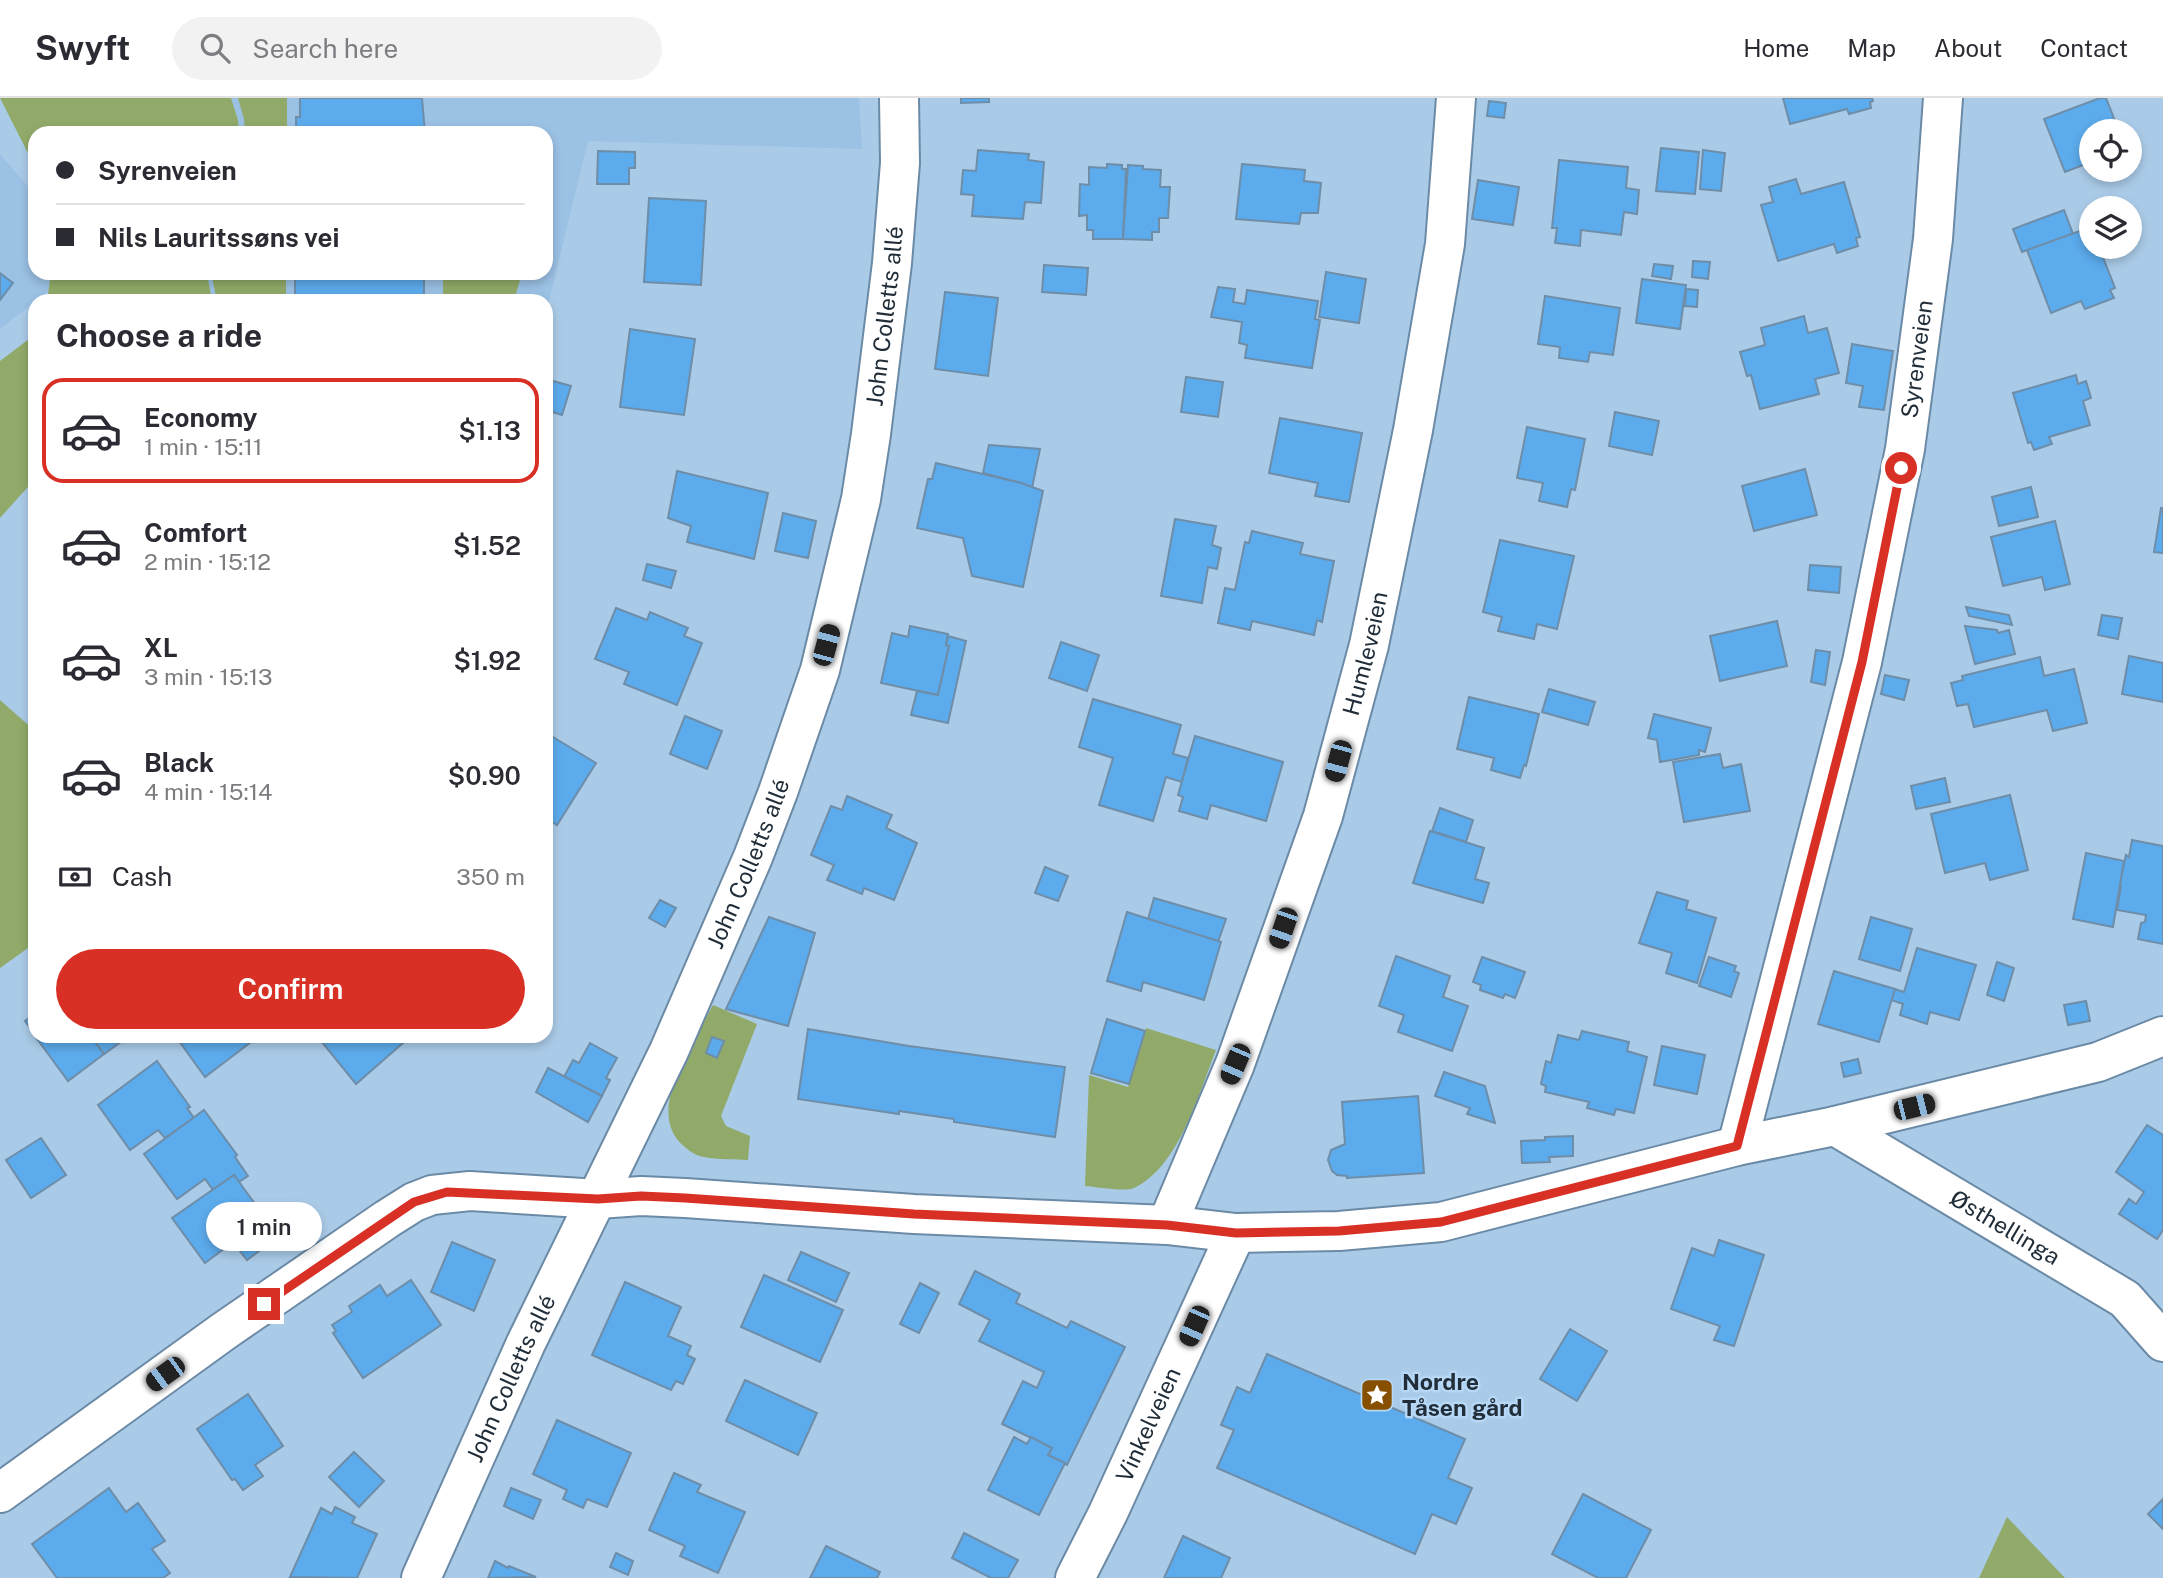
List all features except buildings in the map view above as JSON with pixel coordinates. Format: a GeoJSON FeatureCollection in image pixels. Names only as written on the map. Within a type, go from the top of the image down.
{"type":"FeatureCollection","features":[{"type":"Feature","properties":{"kind":"street","name":"John Colletts allé"},"geometry":{"type":"LineString","coordinates":[[421,1578],[526,1343],[669,1051],[753,857],[820,670],[861,499],[871,434],[896,213],[901,134],[899,98]]}},
{"type":"Feature","properties":{"kind":"street","name":"Humleveien"},"geometry":{"type":"LineString","coordinates":[[1167,1225],[1235,1064],[1323,816],[1369,645],[1413,430],[1444,244],[1456,98]]}},
{"type":"Feature","properties":{"kind":"street","name":"Syrenveien"},"geometry":{"type":"LineString","coordinates":[[1737,1146],[1862,662],[1905,449],[1933,239],[1943,98]]}},
{"type":"Feature","properties":{"kind":"street"},"geometry":{"type":"LineString","coordinates":[[0,1493],[224,1331],[414,1202],[447,1192],[598,1199],[641,1196],[685,1198],[901,1213],[1167,1225],[1236,1233],[1339,1231],[1441,1222],[1737,1146],[1835,1126],[2098,1062],[2163,1036]]}},
{"type":"Feature","properties":{"kind":"street","name":"Østhellinga"},"geometry":{"type":"LineString","coordinates":[[1835,1126],[2124,1299],[2163,1342]]}},
{"type":"Feature","properties":{"kind":"street","name":"Vinkelveien"},"geometry":{"type":"LineString","coordinates":[[1075,1578],[1108,1513],[1236,1233]]}},
{"type":"Feature","properties":{"kind":"shaded area"},"geometry":{"type":"Polygon","coordinates":[[[231,98],[859,98],[862,149],[588,141],[551,294],[211,294],[208,280],[553,280],[553,126],[238,126],[231,98]]]}},
{"type":"Feature","properties":{"kind":"shaded area"},"geometry":{"type":"Polygon","coordinates":[[[0,154],[28,187],[28,280],[62,280],[44,294],[28,294],[28,307],[0,329],[0,154]]]}},
{"type":"Feature","properties":{"kind":"green space"},"geometry":{"type":"Polygon","coordinates":[[[0,98],[231,98],[238,120],[238,126],[28,126],[28,153],[0,98]]]}},
{"type":"Feature","properties":{"kind":"green space"},"geometry":{"type":"Polygon","coordinates":[[[238,98],[287,98],[287,126],[244,126],[238,98]]]}},
{"type":"Feature","properties":{"kind":"green space"},"geometry":{"type":"Polygon","coordinates":[[[50,280],[208,280],[211,294],[48,294],[50,280]]]}},
{"type":"Feature","properties":{"kind":"green space"},"geometry":{"type":"Polygon","coordinates":[[[212,280],[286,280],[286,294],[216,294],[212,280]]]}},
{"type":"Feature","properties":{"kind":"green space"},"geometry":{"type":"Polygon","coordinates":[[[443,280],[520,280],[516,294],[443,294],[443,280]]]}},
{"type":"Feature","properties":{"kind":"green space"},"geometry":{"type":"Polygon","coordinates":[[[28,340],[28,487],[0,518],[0,361],[28,340]]]}},
{"type":"Feature","properties":{"kind":"green space"},"geometry":{"type":"Polygon","coordinates":[[[0,700],[28,725],[28,948],[0,968],[0,700]]]}},
{"type":"Feature","properties":{"kind":"green space"},"geometry":{"type":"Polygon","coordinates":[[[713,1005],[757,1024],[721,1116],[726,1126],[750,1136],[748,1160],[709,1158],[694,1154],[673,1133],[669,1116],[670,1097],[676,1077],[713,1005]]]}},
{"type":"Feature","properties":{"kind":"green space"},"geometry":{"type":"Polygon","coordinates":[[[1146,1028],[1216,1050],[1202,1087],[1186,1127],[1163,1164],[1150,1178],[1130,1189],[1085,1186],[1089,1075],[1128,1087],[1146,1028]]]}},
{"type":"Feature","properties":{"kind":"green space"},"geometry":{"type":"Polygon","coordinates":[[[2007,1517],[2065,1578],[1979,1578],[2007,1517]]]}},
{"type":"Feature","properties":{"kind":"place","name":"Nordre Tåsen gård"},"geometry":{"type":"Point","coordinates":[1377,1395]}},
{"type":"Feature","properties":{"kind":"route"},"geometry":{"type":"LineString","coordinates":[[264,1304],[414,1202],[447,1192],[598,1199],[641,1196],[685,1198],[914,1214],[1167,1225],[1236,1233],[1339,1231],[1441,1222],[1737,1146],[1862,662],[1901,468]]}}]}
